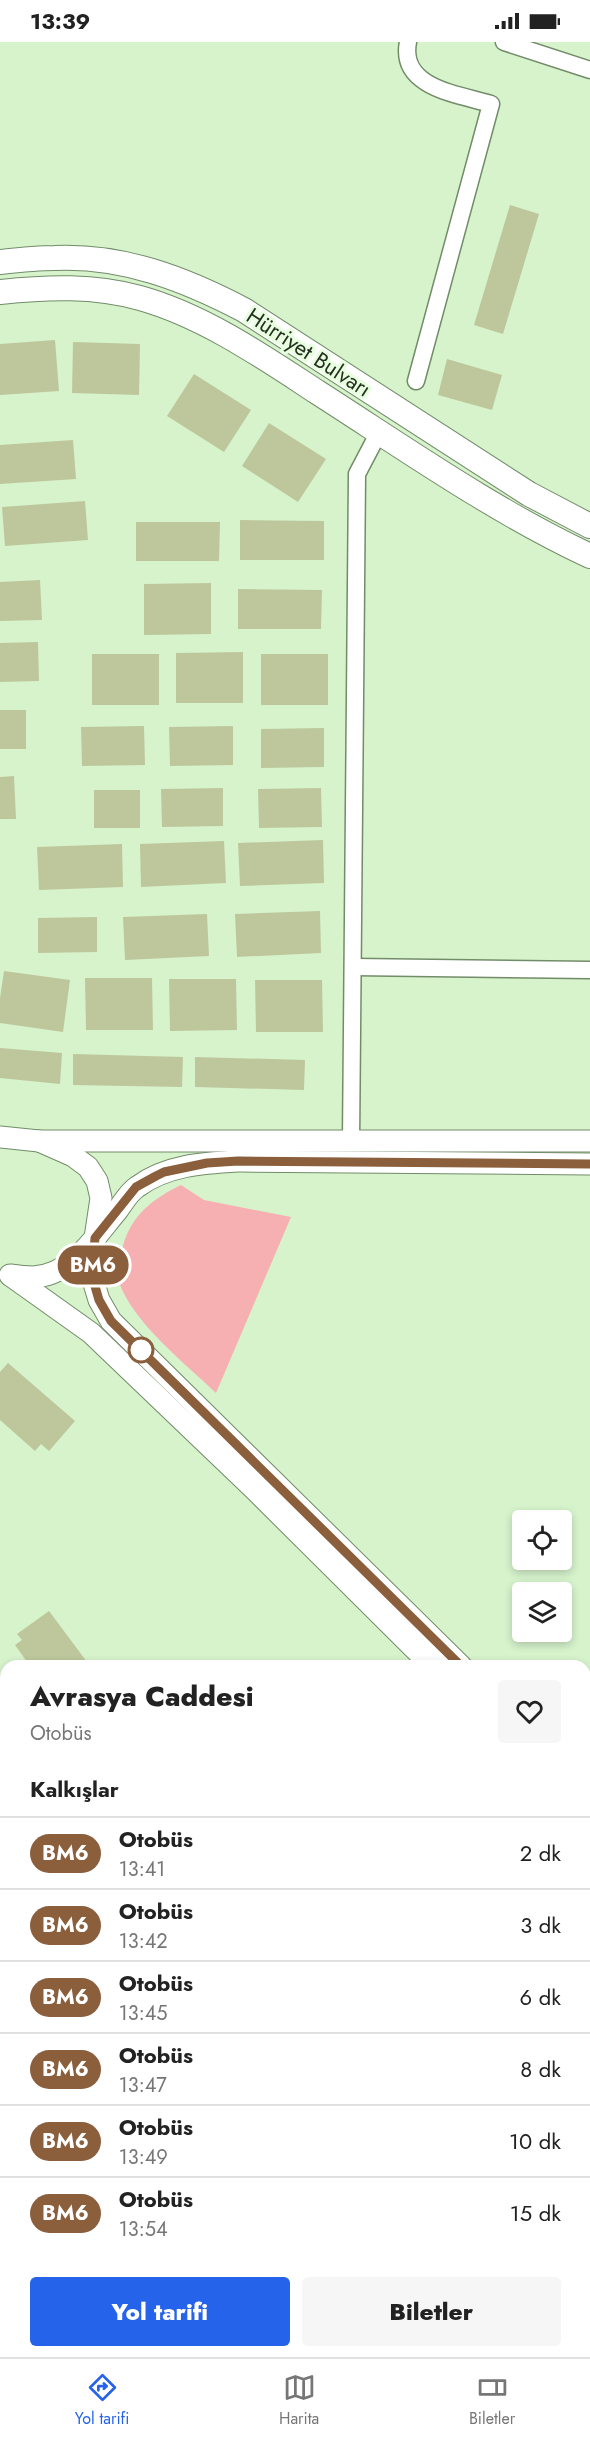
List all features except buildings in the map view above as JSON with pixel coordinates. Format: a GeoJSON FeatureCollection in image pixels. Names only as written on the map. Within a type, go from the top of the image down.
{"type":"FeatureCollection","features":[{"type":"Feature","properties":{"kind":"main road","name":"Hürriyet Bulvarı"},"geometry":{"type":"LineString","coordinates":[[0,262],[56,257],[114,262],[167,274],[205,289],[253,315],[529,494],[590,526]]}},
{"type":"Feature","properties":{"kind":"main road","name":"Hürriyet Bulvarı"},"geometry":{"type":"LineString","coordinates":[[0,291],[68,287],[138,297],[192,317],[510,514],[590,556]]}},
{"type":"Feature","properties":{"kind":"street"},"geometry":{"type":"LineString","coordinates":[[408,42],[407,62],[416,76],[435,87],[491,104],[416,381]]}},
{"type":"Feature","properties":{"kind":"street"},"geometry":{"type":"LineString","coordinates":[[504,42],[590,70]]}},
{"type":"Feature","properties":{"kind":"street"},"geometry":{"type":"LineString","coordinates":[[351,1142],[357,474],[379,432]]}},
{"type":"Feature","properties":{"kind":"street"},"geometry":{"type":"LineString","coordinates":[[354,967],[590,970]]}},
{"type":"Feature","properties":{"kind":"street"},"geometry":{"type":"LineString","coordinates":[[0,1137],[39,1141],[590,1141]]}},
{"type":"Feature","properties":{"kind":"street"},"geometry":{"type":"LineString","coordinates":[[39,1141],[81,1161],[97,1181],[101,1198],[92,1276],[99,1300],[111,1321],[455,1660]]}},
{"type":"Feature","properties":{"kind":"street"},"geometry":{"type":"LineString","coordinates":[[5,1271],[33,1277],[52,1274],[71,1263],[95,1238],[136,1187],[164,1172],[207,1163],[238,1161],[590,1164]]}},
{"type":"Feature","properties":{"kind":"street"},"geometry":{"type":"LineString","coordinates":[[5,1271],[91,1333],[255,1490],[426,1660]]}},
{"type":"Feature","properties":{"kind":"shaded area"},"geometry":{"type":"Polygon","coordinates":[[[181,1185],[204,1200],[291,1217],[216,1393],[162,1342],[136,1313],[118,1278],[121,1255],[132,1225],[153,1202],[181,1185]]]}},
{"type":"Feature","properties":{"kind":"bus line","name":"BM6"},"geometry":{"type":"LineString","coordinates":[[455,1660],[111,1321],[99,1300],[92,1276],[95,1238],[136,1187],[164,1172],[207,1163],[238,1161],[590,1164]]}}]}
